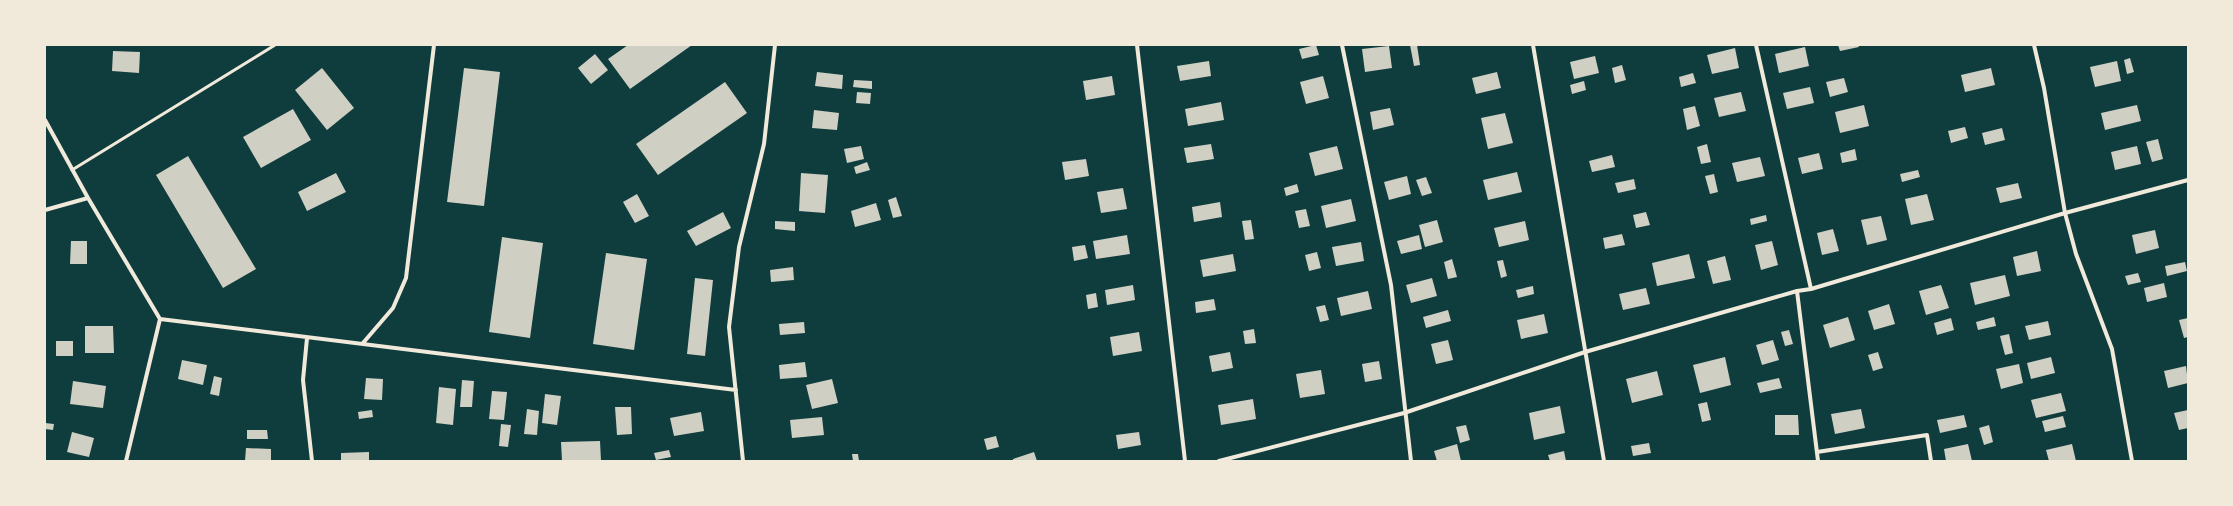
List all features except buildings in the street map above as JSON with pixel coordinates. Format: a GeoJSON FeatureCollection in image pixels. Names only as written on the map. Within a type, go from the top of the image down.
{"type":"FeatureCollection","features":[{"type":"Feature","properties":{"kind":"street"},"geometry":{"type":"LineString","coordinates":[[363,343],[393,308],[406,278],[434,45]]}},
{"type":"Feature","properties":{"kind":"street"},"geometry":{"type":"LineString","coordinates":[[744,461],[729,326],[739,247],[764,144],[775,45]]}},
{"type":"Feature","properties":{"kind":"street"},"geometry":{"type":"LineString","coordinates":[[1137,45],[1185,461]]}},
{"type":"Feature","properties":{"kind":"street"},"geometry":{"type":"LineString","coordinates":[[1342,45],[1391,285],[1404,413],[1411,461]]}},
{"type":"Feature","properties":{"kind":"street"},"geometry":{"type":"LineString","coordinates":[[1533,45],[1604,461]]}},
{"type":"Feature","properties":{"kind":"street"},"geometry":{"type":"LineString","coordinates":[[1756,45],[1811,289]]}},
{"type":"Feature","properties":{"kind":"street"},"geometry":{"type":"LineString","coordinates":[[2034,45],[2044,88],[2066,213],[2076,254],[2112,349],[2132,461]]}},
{"type":"Feature","properties":{"kind":"street"},"geometry":{"type":"LineString","coordinates":[[45,120],[88,198],[160,319],[126,461]]}},
{"type":"Feature","properties":{"kind":"street"},"geometry":{"type":"LineString","coordinates":[[1219,461],[1404,413],[1585,352],[1797,291],[1811,289],[2066,213],[2188,180]]}},
{"type":"Feature","properties":{"kind":"street"},"geometry":{"type":"LineString","coordinates":[[45,210],[88,198]]}},
{"type":"Feature","properties":{"kind":"street"},"geometry":{"type":"LineString","coordinates":[[1797,291],[1818,461]]}},
{"type":"Feature","properties":{"kind":"street"},"geometry":{"type":"LineString","coordinates":[[160,319],[736,390]]}},
{"type":"Feature","properties":{"kind":"street"},"geometry":{"type":"LineString","coordinates":[[308,338],[303,380],[312,461]]}},
{"type":"Feature","properties":{"kind":"street"},"geometry":{"type":"LineString","coordinates":[[1817,452],[1927,435],[1931,461]]}},
{"type":"Feature","properties":{"kind":"lane"},"geometry":{"type":"LineString","coordinates":[[72,170],[275,45]]}}]}
